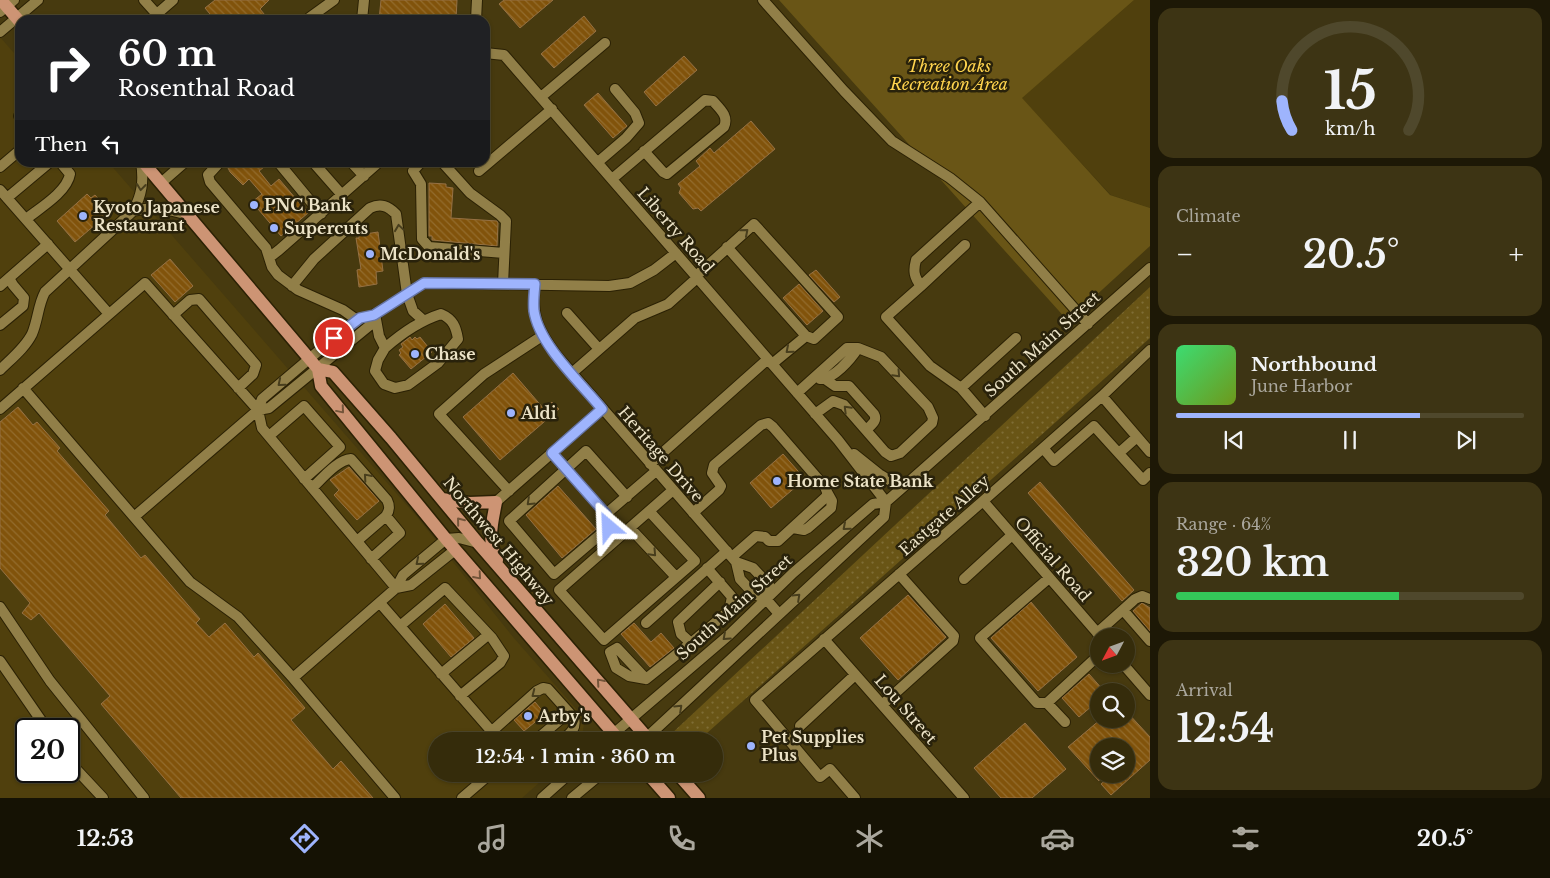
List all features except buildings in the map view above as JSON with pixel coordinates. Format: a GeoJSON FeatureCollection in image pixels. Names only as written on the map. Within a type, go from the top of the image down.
{"type":"FeatureCollection","features":[{"type":"Feature","properties":{"kind":"main road"},"geometry":{"type":"LineString","coordinates":[[5,4],[15,16]]}},
{"type":"Feature","properties":{"kind":"main road","name":"Northwest Highway"},"geometry":{"type":"LineString","coordinates":[[146,167],[318,369],[321,386],[607,732]]}},
{"type":"Feature","properties":{"kind":"main road","name":"Northwest Highway"},"geometry":{"type":"LineString","coordinates":[[318,369],[333,372],[641,732]]}},
{"type":"Feature","properties":{"kind":"main road"},"geometry":{"type":"LineString","coordinates":[[442,499],[469,503],[496,502],[490,533],[491,547],[501,570]]}},
{"type":"Feature","properties":{"kind":"main road"},"geometry":{"type":"LineString","coordinates":[[655,782],[669,798]]}},
{"type":"Feature","properties":{"kind":"main road"},"geometry":{"type":"LineString","coordinates":[[685,782],[699,798]]}},
{"type":"Feature","properties":{"kind":"street"},"geometry":{"type":"LineString","coordinates":[[23,15],[38,0]]}},
{"type":"Feature","properties":{"kind":"street"},"geometry":{"type":"LineString","coordinates":[[144,0],[154,15]]}},
{"type":"Feature","properties":{"kind":"street"},"geometry":{"type":"LineString","coordinates":[[159,15],[173,0]]}},
{"type":"Feature","properties":{"kind":"street"},"geometry":{"type":"LineString","coordinates":[[314,15],[334,0]]}},
{"type":"Feature","properties":{"kind":"street"},"geometry":{"type":"LineString","coordinates":[[362,15],[364,0]]}},
{"type":"Feature","properties":{"kind":"street"},"geometry":{"type":"LineString","coordinates":[[476,15],[477,0]]}},
{"type":"Feature","properties":{"kind":"street"},"geometry":{"type":"LineString","coordinates":[[763,0],[844,91],[892,141],[950,178],[980,202],[1088,324]]}},
{"type":"Feature","properties":{"kind":"street"},"geometry":{"type":"LineString","coordinates":[[0,32],[15,22]]}},
{"type":"Feature","properties":{"kind":"street"},"geometry":{"type":"LineString","coordinates":[[541,98],[605,43]]}},
{"type":"Feature","properties":{"kind":"street","name":"Liberty Road"},"geometry":{"type":"LineString","coordinates":[[490,54],[504,55],[838,440]]}},
{"type":"Feature","properties":{"kind":"street"},"geometry":{"type":"LineString","coordinates":[[598,162],[626,138],[639,123],[635,114],[615,89]]}},
{"type":"Feature","properties":{"kind":"street"},"geometry":{"type":"LineString","coordinates":[[612,179],[644,151],[705,100],[713,101],[726,116],[724,127],[667,174],[644,151]]}},
{"type":"Feature","properties":{"kind":"street"},"geometry":{"type":"LineString","coordinates":[[490,162],[552,109]]}},
{"type":"Feature","properties":{"kind":"street"},"geometry":{"type":"LineString","coordinates":[[0,166],[15,154]]}},
{"type":"Feature","properties":{"kind":"street"},"geometry":{"type":"LineString","coordinates":[[43,167],[4,194],[109,314]]}},
{"type":"Feature","properties":{"kind":"street"},"geometry":{"type":"LineString","coordinates":[[26,220],[69,181],[70,174],[64,167]]}},
{"type":"Feature","properties":{"kind":"street"},"geometry":{"type":"LineString","coordinates":[[0,370],[25,345],[33,332],[40,301],[45,292],[133,211],[140,198],[142,167]]}},
{"type":"Feature","properties":{"kind":"street"},"geometry":{"type":"LineString","coordinates":[[160,183],[179,167]]}},
{"type":"Feature","properties":{"kind":"street"},"geometry":{"type":"LineString","coordinates":[[215,167],[208,175],[210,182],[266,248],[272,267],[298,290],[343,310],[357,320]]}},
{"type":"Feature","properties":{"kind":"street"},"geometry":{"type":"LineString","coordinates":[[282,167],[321,214]]}},
{"type":"Feature","properties":{"kind":"street"},"geometry":{"type":"LineString","coordinates":[[317,167],[342,195]]}},
{"type":"Feature","properties":{"kind":"street"},"geometry":{"type":"LineString","coordinates":[[356,167],[364,176]]}},
{"type":"Feature","properties":{"kind":"street"},"geometry":{"type":"LineString","coordinates":[[270,257],[374,167]]}},
{"type":"Feature","properties":{"kind":"street"},"geometry":{"type":"LineString","coordinates":[[417,167],[413,171],[421,184],[422,239],[424,243],[429,247],[504,253]]}},
{"type":"Feature","properties":{"kind":"street"},"geometry":{"type":"LineString","coordinates":[[447,167],[470,193],[506,221],[502,284]]}},
{"type":"Feature","properties":{"kind":"street"},"geometry":{"type":"LineString","coordinates":[[479,171],[484,167]]}},
{"type":"Feature","properties":{"kind":"street"},"geometry":{"type":"LineString","coordinates":[[921,286],[915,278],[914,268],[916,260],[980,202]]}},
{"type":"Feature","properties":{"kind":"street"},"geometry":{"type":"LineString","coordinates":[[292,286],[314,259],[370,208],[376,205],[383,205],[391,208],[396,214],[407,294],[413,311],[423,320]]}},
{"type":"Feature","properties":{"kind":"street"},"geometry":{"type":"LineString","coordinates":[[133,211],[158,207],[188,215]]}},
{"type":"Feature","properties":{"kind":"street"},"geometry":{"type":"LineString","coordinates":[[572,373],[634,318],[668,304],[727,248],[754,224],[838,318],[814,339],[806,336],[727,248]]}},
{"type":"Feature","properties":{"kind":"street"},"geometry":{"type":"LineString","coordinates":[[0,286],[48,244]]}},
{"type":"Feature","properties":{"kind":"street"},"geometry":{"type":"LineString","coordinates":[[966,245],[886,317],[930,366],[961,388],[985,416]]}},
{"type":"Feature","properties":{"kind":"street"},"geometry":{"type":"LineString","coordinates":[[258,410],[269,408],[318,369],[369,326],[371,318],[375,314],[424,283],[609,286],[630,283],[654,270],[676,253]]}},
{"type":"Feature","properties":{"kind":"street","name":"South Main Street"},"geometry":{"type":"LineString","coordinates":[[619,732],[631,719],[729,635],[793,573],[873,504],[886,502],[1150,268]]}},
{"type":"Feature","properties":{"kind":"street"},"geometry":{"type":"LineString","coordinates":[[0,325],[23,306],[24,298],[9,278]]}},
{"type":"Feature","properties":{"kind":"street"},"geometry":{"type":"LineString","coordinates":[[0,409],[145,283],[258,410],[262,428],[396,588]]}},
{"type":"Feature","properties":{"kind":"street","name":"Heritage Drive"},"geometry":{"type":"LineString","coordinates":[[535,284],[534,313],[542,336],[602,409],[732,556],[753,568],[769,585],[766,599]]}},
{"type":"Feature","properties":{"kind":"street"},"geometry":{"type":"LineString","coordinates":[[173,315],[190,300],[199,299],[256,365],[253,374],[238,388]]}},
{"type":"Feature","properties":{"kind":"street"},"geometry":{"type":"LineString","coordinates":[[567,313],[599,349]]}},
{"type":"Feature","properties":{"kind":"street"},"geometry":{"type":"LineString","coordinates":[[134,517],[258,410],[262,399],[309,359],[357,320],[375,314]]}},
{"type":"Feature","properties":{"kind":"street"},"geometry":{"type":"LineString","coordinates":[[375,314],[379,336],[385,348]]}},
{"type":"Feature","properties":{"kind":"street"},"geometry":{"type":"LineString","coordinates":[[441,314],[448,317],[456,327],[458,339],[438,363],[408,385],[395,388],[384,384],[375,371],[378,360],[385,348],[402,333],[423,320],[441,314]]}},
{"type":"Feature","properties":{"kind":"street"},"geometry":{"type":"LineString","coordinates":[[509,491],[439,414],[484,374],[542,336]]}},
{"type":"Feature","properties":{"kind":"street"},"geometry":{"type":"LineString","coordinates":[[606,514],[626,497],[653,467],[770,362],[806,336]]}},
{"type":"Feature","properties":{"kind":"street"},"geometry":{"type":"LineString","coordinates":[[961,388],[1016,338]]}},
{"type":"Feature","properties":{"kind":"street"},"geometry":{"type":"LineString","coordinates":[[797,393],[858,348]]}},
{"type":"Feature","properties":{"kind":"street"},"geometry":{"type":"LineString","coordinates":[[825,380],[850,359],[858,348]]}},
{"type":"Feature","properties":{"kind":"street"},"geometry":{"type":"LineString","coordinates":[[815,414],[827,403],[839,402],[848,409],[885,452],[894,456],[929,428],[933,418],[928,407],[881,357],[858,348]]}},
{"type":"Feature","properties":{"kind":"street","name":"Eastgate Alley"},"geometry":{"type":"LineString","coordinates":[[855,798],[830,769],[820,776],[755,700],[1102,396],[1150,350]]}},
{"type":"Feature","properties":{"kind":"street"},"geometry":{"type":"LineString","coordinates":[[814,379],[825,380],[835,386],[848,386],[876,417],[875,421],[866,430]]}},
{"type":"Feature","properties":{"kind":"street"},"geometry":{"type":"LineString","coordinates":[[23,388],[190,582],[238,617],[396,798]]}},
{"type":"Feature","properties":{"kind":"street"},"geometry":{"type":"LineString","coordinates":[[1102,396],[1150,452]]}},
{"type":"Feature","properties":{"kind":"street"},"geometry":{"type":"LineString","coordinates":[[269,436],[304,406],[387,500],[390,511],[357,541]]}},
{"type":"Feature","properties":{"kind":"street"},"geometry":{"type":"LineString","coordinates":[[496,502],[602,409]]}},
{"type":"Feature","properties":{"kind":"street"},"geometry":{"type":"LineString","coordinates":[[646,622],[707,568],[732,556],[756,536],[765,537],[769,541],[778,541],[825,499],[827,492],[774,427],[768,423],[761,425],[714,465],[712,473],[721,486],[693,513]]}},
{"type":"Feature","properties":{"kind":"street"},"geometry":{"type":"LineString","coordinates":[[1043,448],[1054,461],[1094,426],[1142,480],[1150,473]]}},
{"type":"Feature","properties":{"kind":"street"},"geometry":{"type":"LineString","coordinates":[[1118,453],[1137,437]]}},
{"type":"Feature","properties":{"kind":"street"},"geometry":{"type":"LineString","coordinates":[[838,440],[879,474],[902,488]]}},
{"type":"Feature","properties":{"kind":"street"},"geometry":{"type":"LineString","coordinates":[[838,440],[886,502]]}},
{"type":"Feature","properties":{"kind":"street"},"geometry":{"type":"LineString","coordinates":[[304,479],[340,447]]}},
{"type":"Feature","properties":{"kind":"street"},"geometry":{"type":"LineString","coordinates":[[552,453],[566,468],[606,514],[609,527],[554,574],[509,521],[566,468],[586,451],[626,497]]}},
{"type":"Feature","properties":{"kind":"street"},"geometry":{"type":"LineString","coordinates":[[312,488],[346,459],[351,459]]}},
{"type":"Feature","properties":{"kind":"street"},"geometry":{"type":"LineString","coordinates":[[650,511],[695,561],[604,640],[559,590],[674,490]]}},
{"type":"Feature","properties":{"kind":"street","name":"Official Road"},"geometry":{"type":"LineString","coordinates":[[983,501],[1092,628]]}},
{"type":"Feature","properties":{"kind":"street","name":"South Main Street"},"geometry":{"type":"LineString","coordinates":[[655,732],[884,517],[886,502]]}},
{"type":"Feature","properties":{"kind":"street"},"geometry":{"type":"LineString","coordinates":[[372,559],[400,533],[386,516]]}},
{"type":"Feature","properties":{"kind":"street"},"geometry":{"type":"LineString","coordinates":[[630,528],[676,577]]}},
{"type":"Feature","properties":{"kind":"street"},"geometry":{"type":"LineString","coordinates":[[964,579],[1012,536]]}},
{"type":"Feature","properties":{"kind":"street"},"geometry":{"type":"LineString","coordinates":[[293,678],[380,603],[396,588],[403,575],[446,539],[459,538],[478,543]]}},
{"type":"Feature","properties":{"kind":"street"},"geometry":{"type":"LineString","coordinates":[[396,588],[411,585],[455,550]]}},
{"type":"Feature","properties":{"kind":"street","name":"Heritage Drive"},"geometry":{"type":"LineString","coordinates":[[732,556],[740,579],[754,594],[766,599],[779,614]]}},
{"type":"Feature","properties":{"kind":"street"},"geometry":{"type":"LineString","coordinates":[[646,679],[729,611],[732,597],[707,568]]}},
{"type":"Feature","properties":{"kind":"street"},"geometry":{"type":"LineString","coordinates":[[882,705],[953,642],[954,636],[898,574]]}},
{"type":"Feature","properties":{"kind":"street"},"geometry":{"type":"LineString","coordinates":[[1049,578],[980,638],[1037,703],[1047,703],[1090,663]]}},
{"type":"Feature","properties":{"kind":"street"},"geometry":{"type":"LineString","coordinates":[[691,643],[681,634],[678,622],[720,582]]}},
{"type":"Feature","properties":{"kind":"street"},"geometry":{"type":"LineString","coordinates":[[400,626],[445,588],[496,643],[504,656],[500,663],[460,696]]}},
{"type":"Feature","properties":{"kind":"street"},"geometry":{"type":"LineString","coordinates":[[1105,628],[1135,600],[1142,596],[1148,596]]}},
{"type":"Feature","properties":{"kind":"street"},"geometry":{"type":"LineString","coordinates":[[380,603],[491,732],[519,706],[543,688],[548,689],[574,718],[576,724],[571,732]]}},
{"type":"Feature","properties":{"kind":"street"},"geometry":{"type":"LineString","coordinates":[[0,607],[50,682],[144,798]]}},
{"type":"Feature","properties":{"kind":"street"},"geometry":{"type":"LineString","coordinates":[[1123,610],[1150,641]]}},
{"type":"Feature","properties":{"kind":"street"},"geometry":{"type":"LineString","coordinates":[[441,674],[488,635]]}},
{"type":"Feature","properties":{"kind":"street","name":"Lou Street"},"geometry":{"type":"LineString","coordinates":[[824,639],[964,798]]}},
{"type":"Feature","properties":{"kind":"street"},"geometry":{"type":"LineString","coordinates":[[0,661],[39,718]]}},
{"type":"Feature","properties":{"kind":"street"},"geometry":{"type":"LineString","coordinates":[[1132,673],[1150,694]]}},
{"type":"Feature","properties":{"kind":"street"},"geometry":{"type":"LineString","coordinates":[[800,726],[855,675]]}},
{"type":"Feature","properties":{"kind":"street"},"geometry":{"type":"LineString","coordinates":[[1047,703],[1064,722]]}},
{"type":"Feature","properties":{"kind":"street"},"geometry":{"type":"LineString","coordinates":[[546,732],[563,717]]}},
{"type":"Feature","properties":{"kind":"street"},"geometry":{"type":"LineString","coordinates":[[80,773],[104,798]]}},
{"type":"Feature","properties":{"kind":"street"},"geometry":{"type":"LineString","coordinates":[[462,798],[481,782]]}},
{"type":"Feature","properties":{"kind":"street"},"geometry":{"type":"LineString","coordinates":[[542,798],[560,782]]}},
{"type":"Feature","properties":{"kind":"street"},"geometry":{"type":"LineString","coordinates":[[572,798],[591,782]]}},
{"type":"Feature","properties":{"kind":"shaded area"},"geometry":{"type":"Polygon","coordinates":[[[1134,0],[1150,0],[1150,208],[1111,195],[1021,98],[1134,0]]]}},
{"type":"Feature","properties":{"kind":"shaded area"},"geometry":{"type":"Polygon","coordinates":[[[0,37],[15,54],[15,167],[112,167],[417,517],[513,637],[585,719],[583,732],[428,732],[428,782],[540,782],[522,798],[0,798],[0,37]]]}},
{"type":"Feature","properties":{"kind":"green space","name":"Three Oaks Recreation Area"},"geometry":{"type":"Polygon","coordinates":[[[779,0],[1134,0],[1022,98],[1110,195],[1150,208],[1150,246],[1068,321],[779,0]]]}},
{"type":"Feature","properties":{"kind":"green space"},"geometry":{"type":"Polygon","coordinates":[[[1150,287],[1150,338],[708,732],[673,732],[1150,287]]]}},
{"type":"Feature","properties":{"kind":"place","name":"PNC Bank"},"geometry":{"type":"Point","coordinates":[254,205]}},
{"type":"Feature","properties":{"kind":"place","name":"Kyoto Japanese Restaurant"},"geometry":{"type":"Point","coordinates":[83,216]}},
{"type":"Feature","properties":{"kind":"place","name":"Supercuts"},"geometry":{"type":"Point","coordinates":[274,228]}},
{"type":"Feature","properties":{"kind":"place","name":"McDonald's"},"geometry":{"type":"Point","coordinates":[370,254]}},
{"type":"Feature","properties":{"kind":"place","name":"Chase"},"geometry":{"type":"Point","coordinates":[415,354]}},
{"type":"Feature","properties":{"kind":"place","name":"Aldi"},"geometry":{"type":"Point","coordinates":[511,413]}},
{"type":"Feature","properties":{"kind":"place","name":"Home State Bank"},"geometry":{"type":"Point","coordinates":[777,481]}},
{"type":"Feature","properties":{"kind":"place","name":"Arby's"},"geometry":{"type":"Point","coordinates":[528,716]}},
{"type":"Feature","properties":{"kind":"place","name":"Pet Supplies Plus"},"geometry":{"type":"Point","coordinates":[751,746]}},
{"type":"Feature","properties":{"kind":"route"},"geometry":{"type":"LineString","coordinates":[[334,338],[360,318],[374,315],[424,283],[535,284],[534,313],[542,336],[602,409],[552,453],[606,514],[609,527]]}}]}
